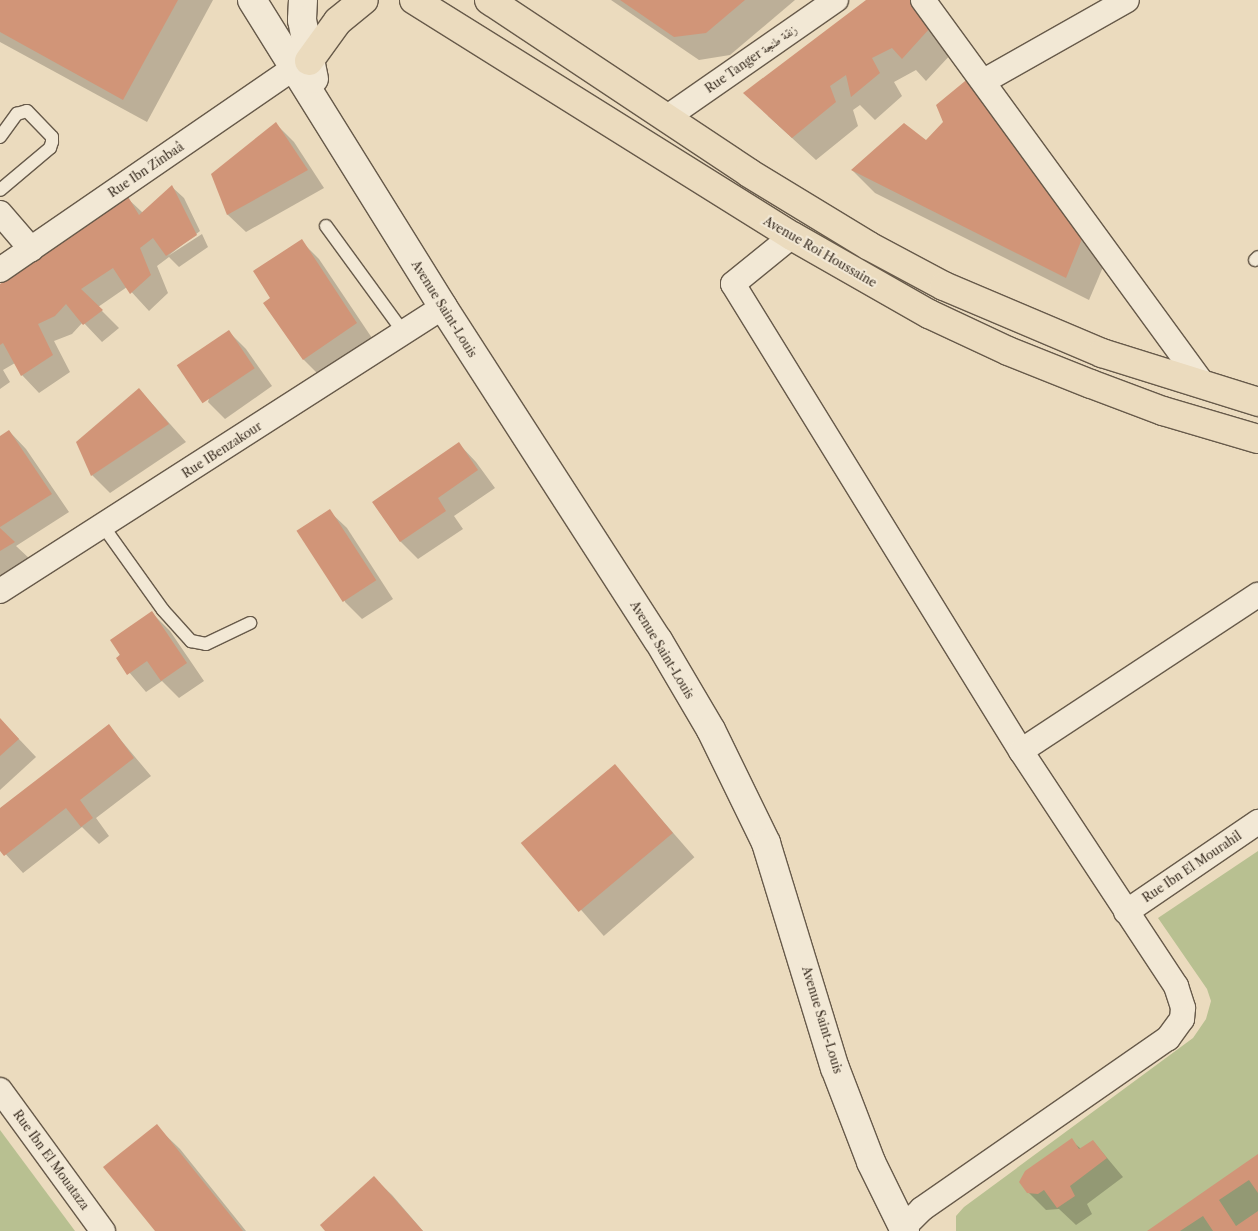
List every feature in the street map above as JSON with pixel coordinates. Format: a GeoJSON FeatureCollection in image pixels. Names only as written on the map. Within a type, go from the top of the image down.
{"type":"FeatureCollection","features":[{"type":"Feature","properties":{"kind":"main road","name":"Avenue Saint-Louis"},"geometry":{"type":"LineString","coordinates":[[252,0],[301,65],[324,116],[443,308],[658,640],[710,730],[766,843],[835,1068],[871,1162],[904,1230]]}},
{"type":"Feature","properties":{"kind":"main road","name":"Avenue Saint-Louis"},"geometry":{"type":"LineString","coordinates":[[301,65],[303,0]]}},
{"type":"Feature","properties":{"kind":"main road"},"geometry":{"type":"LineString","coordinates":[[301,65],[338,21],[364,0]]}},
{"type":"Feature","properties":{"kind":"main road","name":"Avenue Roi Houssaine"},"geometry":{"type":"LineString","coordinates":[[414,0],[792,236],[929,314],[1008,351],[1163,411],[1258,439]]}},
{"type":"Feature","properties":{"kind":"main road"},"geometry":{"type":"LineString","coordinates":[[488,0],[810,211],[944,286],[1102,353],[1258,402]]}},
{"type":"Feature","properties":{"kind":"street","name":"Rue Tanger زنقة طنجة"},"geometry":{"type":"LineString","coordinates":[[666,118],[836,0]]}},
{"type":"Feature","properties":{"kind":"street"},"geometry":{"type":"LineString","coordinates":[[923,0],[984,80],[1204,386]]}},
{"type":"Feature","properties":{"kind":"street"},"geometry":{"type":"LineString","coordinates":[[984,80],[1127,0]]}},
{"type":"Feature","properties":{"kind":"street","name":"Rue Ibn Zinbaâ"},"geometry":{"type":"LineString","coordinates":[[0,270],[301,65]]}},
{"type":"Feature","properties":{"kind":"street"},"geometry":{"type":"LineString","coordinates":[[0,213],[31,249]]}},
{"type":"Feature","properties":{"kind":"street"},"geometry":{"type":"LineString","coordinates":[[792,236],[733,284],[1021,751],[1182,996],[1182,1019],[1176,1029],[922,1209],[904,1230]]}},
{"type":"Feature","properties":{"kind":"street","name":"Rue IBenzakour"},"geometry":{"type":"LineString","coordinates":[[0,591],[443,308]]}},
{"type":"Feature","properties":{"kind":"street"},"geometry":{"type":"LineString","coordinates":[[1021,751],[1258,594]]}},
{"type":"Feature","properties":{"kind":"street","name":"Rue Ibn El Mourahil"},"geometry":{"type":"LineString","coordinates":[[1126,912],[1258,822]]}},
{"type":"Feature","properties":{"kind":"street","name":"Rue Ibn El Mouataza"},"geometry":{"type":"LineString","coordinates":[[0,1090],[102,1231]]}},
{"type":"Feature","properties":{"kind":"lane"},"geometry":{"type":"LineString","coordinates":[[0,137],[17,114],[27,111],[52,137],[52,142],[50,148],[0,190]]}},
{"type":"Feature","properties":{"kind":"lane"},"geometry":{"type":"LineString","coordinates":[[326,226],[404,333]]}},
{"type":"Feature","properties":{"kind":"lane"},"geometry":{"type":"LineString","coordinates":[[103,526],[163,610],[191,641],[206,644],[250,623]]}},
{"type":"Feature","properties":{"kind":"green space"},"geometry":{"type":"Polygon","coordinates":[[[1258,851],[1258,1231],[956,1231],[956,1216],[964,1207],[1193,1038],[1206,1019],[1211,1001],[1207,989],[1158,918],[1258,851]]]}},
{"type":"Feature","properties":{"kind":"green space"},"geometry":{"type":"Polygon","coordinates":[[[0,1130],[75,1231],[0,1231],[0,1130]]]}},
{"type":"Feature","properties":{"kind":"building"},"geometry":{"type":"Polygon","coordinates":[[[0,0],[178,0],[123,100],[0,32],[0,0]]]}},
{"type":"Feature","properties":{"kind":"building"},"geometry":{"type":"Polygon","coordinates":[[[620,0],[745,0],[706,33],[674,37],[620,0]]]}},
{"type":"Feature","properties":{"kind":"building"},"geometry":{"type":"Polygon","coordinates":[[[866,0],[912,0],[930,28],[902,59],[892,48],[872,58],[880,73],[851,97],[846,75],[830,86],[836,102],[792,138],[743,93],[866,0]]]}},
{"type":"Feature","properties":{"kind":"building"},"geometry":{"type":"Polygon","coordinates":[[[970,77],[1086,229],[1066,278],[851,170],[904,123],[926,140],[943,122],[936,105],[970,77]]]}},
{"type":"Feature","properties":{"kind":"building"},"geometry":{"type":"Polygon","coordinates":[[[276,122],[308,170],[227,215],[211,174],[276,122]]]}},
{"type":"Feature","properties":{"kind":"building"},"geometry":{"type":"Polygon","coordinates":[[[172,185],[197,235],[166,256],[153,238],[140,248],[151,275],[130,294],[113,268],[81,289],[103,310],[83,325],[66,304],[55,316],[38,324],[53,355],[21,376],[3,343],[0,345],[0,284],[127,195],[139,215],[172,185]]]}},
{"type":"Feature","properties":{"kind":"building"},"geometry":{"type":"Polygon","coordinates":[[[302,239],[357,323],[303,360],[263,303],[270,298],[253,271],[302,239]]]}},
{"type":"Feature","properties":{"kind":"building"},"geometry":{"type":"Polygon","coordinates":[[[229,330],[255,368],[202,403],[177,365],[229,330]]]}},
{"type":"Feature","properties":{"kind":"building"},"geometry":{"type":"Polygon","coordinates":[[[139,388],[169,424],[91,476],[76,442],[139,388]]]}},
{"type":"Feature","properties":{"kind":"building"},"geometry":{"type":"Polygon","coordinates":[[[9,430],[52,494],[0,527],[0,436],[9,430]]]}},
{"type":"Feature","properties":{"kind":"building"},"geometry":{"type":"Polygon","coordinates":[[[459,442],[478,470],[438,498],[446,511],[400,542],[372,502],[459,442]]]}},
{"type":"Feature","properties":{"kind":"building"},"geometry":{"type":"Polygon","coordinates":[[[330,509],[376,580],[343,602],[296,531],[330,509]]]}},
{"type":"Feature","properties":{"kind":"building"},"geometry":{"type":"Polygon","coordinates":[[[0,528],[15,542],[0,551],[0,528]]]}},
{"type":"Feature","properties":{"kind":"building"},"geometry":{"type":"Polygon","coordinates":[[[152,611],[187,663],[161,681],[147,661],[127,675],[116,658],[120,655],[110,640],[152,611]]]}},
{"type":"Feature","properties":{"kind":"building"},"geometry":{"type":"Polygon","coordinates":[[[0,718],[19,739],[0,756],[0,718]]]}},
{"type":"Feature","properties":{"kind":"building"},"geometry":{"type":"Polygon","coordinates":[[[109,724],[134,758],[80,800],[93,818],[81,827],[66,808],[4,856],[0,851],[0,808],[109,724]]]}},
{"type":"Feature","properties":{"kind":"building"},"geometry":{"type":"Polygon","coordinates":[[[615,764],[673,833],[579,912],[521,843],[615,764]]]}},
{"type":"Feature","properties":{"kind":"building"},"geometry":{"type":"Polygon","coordinates":[[[157,1124],[243,1231],[155,1231],[103,1167],[157,1124]]]}},
{"type":"Feature","properties":{"kind":"building"},"geometry":{"type":"Polygon","coordinates":[[[1072,1138],[1079,1149],[1093,1140],[1107,1158],[1070,1186],[1075,1196],[1057,1208],[1044,1190],[1038,1194],[1027,1193],[1019,1182],[1025,1171],[1072,1138]]]}},
{"type":"Feature","properties":{"kind":"building"},"geometry":{"type":"Polygon","coordinates":[[[1258,1154],[1258,1193],[1249,1180],[1219,1200],[1236,1226],[1258,1211],[1258,1231],[1213,1231],[1203,1216],[1180,1231],[1147,1231],[1258,1154]]]}},
{"type":"Feature","properties":{"kind":"building"},"geometry":{"type":"Polygon","coordinates":[[[374,1176],[423,1231],[325,1231],[320,1225],[374,1176]]]}}]}
